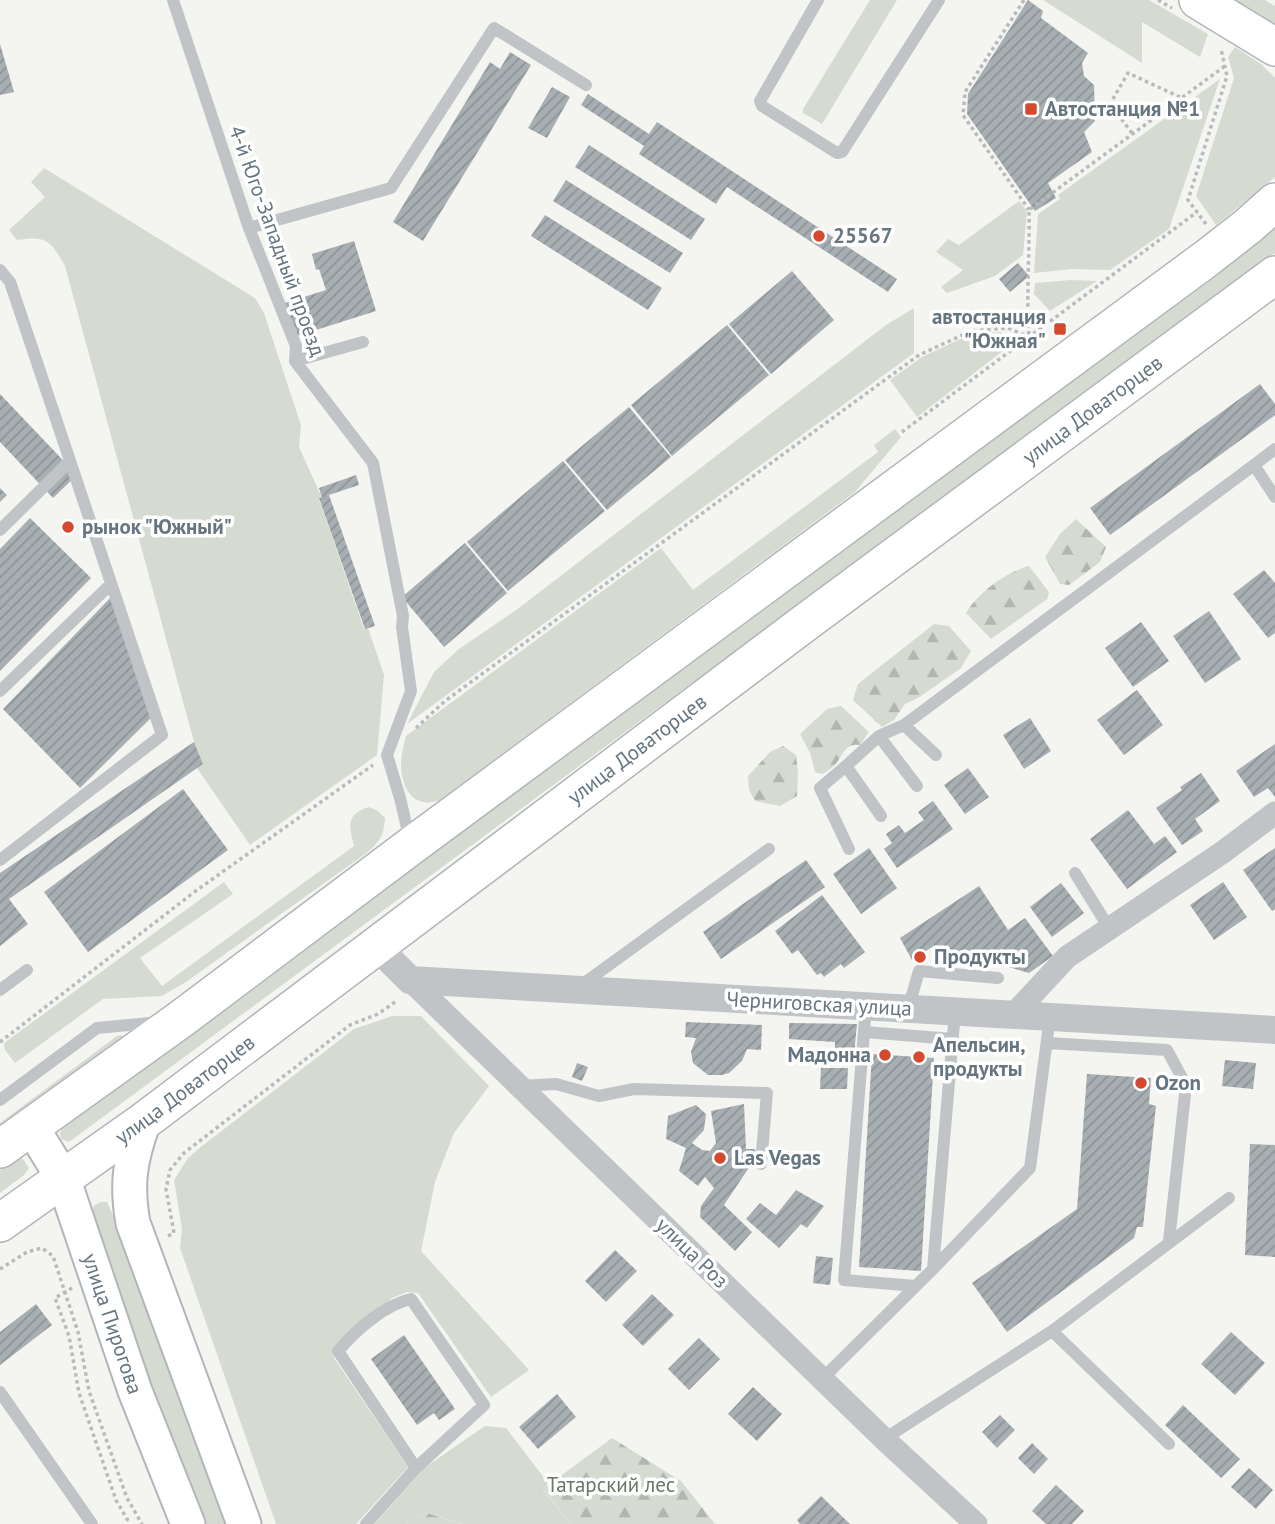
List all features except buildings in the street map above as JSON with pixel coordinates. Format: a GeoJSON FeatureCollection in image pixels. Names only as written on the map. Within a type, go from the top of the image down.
{"type":"FeatureCollection","features":[{"type":"Feature","properties":{"kind":"main road"},"geometry":{"type":"LineString","coordinates":[[1198,0],[1275,47]]}},
{"type":"Feature","properties":{"kind":"main road"},"geometry":{"type":"LineString","coordinates":[[0,1149],[181,1019],[1223,246],[1275,201]]}},
{"type":"Feature","properties":{"kind":"main road","name":"улица Доваторцев"},"geometry":{"type":"LineString","coordinates":[[0,1223],[145,1121],[818,613],[1275,275]]}},
{"type":"Feature","properties":{"kind":"main road"},"geometry":{"type":"LineString","coordinates":[[145,1121],[135,1145],[129,1172],[128,1197],[133,1223],[244,1524]]}},
{"type":"Feature","properties":{"kind":"main road","name":"улица Пирогова"},"geometry":{"type":"LineString","coordinates":[[32,1126],[63,1178],[135,1391],[188,1524]]}},
{"type":"Feature","properties":{"kind":"street"},"geometry":{"type":"LineString","coordinates":[[1013,1015],[1068,957],[1223,852],[1275,813]]}},
{"type":"Feature","properties":{"kind":"street"},"geometry":{"type":"LineString","coordinates":[[377,947],[414,984]]}},
{"type":"Feature","properties":{"kind":"street","name":"Черниговская улица"},"geometry":{"type":"LineString","coordinates":[[414,984],[574,990],[866,1020],[908,1009],[953,1025],[1013,1015],[1049,1030],[1275,1030]]}},
{"type":"Feature","properties":{"kind":"street","name":"улица Роз"},"geometry":{"type":"LineString","coordinates":[[414,984],[884,1439],[976,1524]]}},
{"type":"Feature","properties":{"kind":"lane","name":"4-й Юго-Западный проезд"},"geometry":{"type":"LineString","coordinates":[[173,0],[249,228],[296,346],[295,361],[373,463],[403,616],[402,627],[411,691],[387,755]]}},
{"type":"Feature","properties":{"kind":"lane"},"geometry":{"type":"LineString","coordinates":[[818,0],[760,101],[762,106],[837,153],[842,152],[939,0]]}},
{"type":"Feature","properties":{"kind":"lane"},"geometry":{"type":"LineString","coordinates":[[249,228],[391,188],[494,28],[586,85]]}},
{"type":"Feature","properties":{"kind":"lane"},"geometry":{"type":"LineString","coordinates":[[0,270],[10,282],[162,735],[0,860]]}},
{"type":"Feature","properties":{"kind":"lane"},"geometry":{"type":"LineString","coordinates":[[295,361],[363,342]]}},
{"type":"Feature","properties":{"kind":"lane"},"geometry":{"type":"LineString","coordinates":[[849,849],[820,788],[879,736],[904,725],[1275,449]]}},
{"type":"Feature","properties":{"kind":"lane"},"geometry":{"type":"LineString","coordinates":[[0,530],[70,461]]}},
{"type":"Feature","properties":{"kind":"lane"},"geometry":{"type":"LineString","coordinates":[[1254,465],[1275,497]]}},
{"type":"Feature","properties":{"kind":"lane"},"geometry":{"type":"LineString","coordinates":[[0,691],[111,584]]}},
{"type":"Feature","properties":{"kind":"lane"},"geometry":{"type":"LineString","coordinates":[[904,725],[936,755]]}},
{"type":"Feature","properties":{"kind":"lane"},"geometry":{"type":"LineString","coordinates":[[879,736],[917,786]]}},
{"type":"Feature","properties":{"kind":"lane"},"geometry":{"type":"LineString","coordinates":[[387,755],[411,846]]}},
{"type":"Feature","properties":{"kind":"lane"},"geometry":{"type":"LineString","coordinates":[[846,766],[881,816]]}},
{"type":"Feature","properties":{"kind":"lane"},"geometry":{"type":"LineString","coordinates":[[574,990],[769,849]]}},
{"type":"Feature","properties":{"kind":"lane"},"geometry":{"type":"LineString","coordinates":[[1075,873],[1109,928]]}},
{"type":"Feature","properties":{"kind":"lane"},"geometry":{"type":"LineString","coordinates":[[0,990],[27,970]]}},
{"type":"Feature","properties":{"kind":"lane"},"geometry":{"type":"LineString","coordinates":[[908,1009],[919,971],[998,978]]}},
{"type":"Feature","properties":{"kind":"lane"},"geometry":{"type":"LineString","coordinates":[[0,1100],[97,1028],[181,1019]]}},
{"type":"Feature","properties":{"kind":"lane"},"geometry":{"type":"LineString","coordinates":[[916,1286],[844,1279],[866,1020],[953,1025],[933,1269]]}},
{"type":"Feature","properties":{"kind":"lane"},"geometry":{"type":"LineString","coordinates":[[822,1379],[1030,1168],[1049,1030],[1167,1051],[1186,1085],[1169,1241]]}},
{"type":"Feature","properties":{"kind":"lane"},"geometry":{"type":"LineString","coordinates":[[519,1086],[556,1084],[599,1096],[634,1088],[767,1093],[761,1164]]}},
{"type":"Feature","properties":{"kind":"lane"},"geometry":{"type":"LineString","coordinates":[[884,1439],[1052,1331],[1229,1198]]}},
{"type":"Feature","properties":{"kind":"lane"},"geometry":{"type":"LineString","coordinates":[[366,1524],[416,1468],[484,1405],[411,1299],[395,1303],[338,1351],[416,1468]]}},
{"type":"Feature","properties":{"kind":"lane"},"geometry":{"type":"LineString","coordinates":[[1052,1331],[1169,1444]]}},
{"type":"Feature","properties":{"kind":"lane"},"geometry":{"type":"LineString","coordinates":[[0,1392],[92,1524]]}},
{"type":"Feature","properties":{"kind":"path"},"geometry":{"type":"LineString","coordinates":[[1024,0],[965,92],[963,116],[1029,210],[1029,337]]}},
{"type":"Feature","properties":{"kind":"path"},"geometry":{"type":"LineString","coordinates":[[1223,246],[1188,200],[1227,76],[1220,45],[1235,22]]}},
{"type":"Feature","properties":{"kind":"path"},"geometry":{"type":"LineString","coordinates":[[1029,210],[1225,66]]}},
{"type":"Feature","properties":{"kind":"path"},"geometry":{"type":"LineString","coordinates":[[1110,104],[1128,74],[1182,98]]}},
{"type":"Feature","properties":{"kind":"path"},"geometry":{"type":"LineString","coordinates":[[1110,104],[1132,134]]}},
{"type":"Feature","properties":{"kind":"path"},"geometry":{"type":"LineString","coordinates":[[1100,105],[1110,104]]}},
{"type":"Feature","properties":{"kind":"path"},"geometry":{"type":"LineString","coordinates":[[902,432],[1197,212]]}},
{"type":"Feature","properties":{"kind":"path"},"geometry":{"type":"LineString","coordinates":[[0,1042],[197,890],[387,755],[445,701],[919,355],[971,331],[1008,328],[1029,337]]}},
{"type":"Feature","properties":{"kind":"path"},"geometry":{"type":"LineString","coordinates":[[143,1250],[174,1233],[166,1189],[170,1170],[184,1153],[350,1025],[378,1014],[414,984]]}},
{"type":"Feature","properties":{"kind":"path"},"geometry":{"type":"LineString","coordinates":[[0,1269],[27,1252],[42,1248],[52,1255],[78,1332],[89,1391],[127,1498],[142,1524]]}},
{"type":"Feature","properties":{"kind":"path"},"geometry":{"type":"LineString","coordinates":[[96,1275],[55,1298],[69,1336],[79,1393],[116,1500],[130,1524]]}},
{"type":"Feature","properties":{"kind":"green space"},"geometry":{"type":"Polygon","coordinates":[[[870,0],[897,0],[822,124],[803,113],[803,109],[870,0]]]}},
{"type":"Feature","properties":{"kind":"green space"},"geometry":{"type":"Polygon","coordinates":[[[1043,0],[1149,0],[1208,34],[1200,57],[1142,22],[1142,63],[1043,0]]]}},
{"type":"Feature","properties":{"kind":"green space"},"geometry":{"type":"Polygon","coordinates":[[[1227,0],[1265,0],[1275,6],[1275,28],[1227,0]]]}},
{"type":"Feature","properties":{"kind":"green space"},"geometry":{"type":"Polygon","coordinates":[[[1235,47],[1261,64],[1275,78],[1275,177],[1216,225],[1196,196],[1234,78],[1228,57],[1235,47]]]}},
{"type":"Feature","properties":{"kind":"green space"},"geometry":{"type":"Polygon","coordinates":[[[1220,79],[1169,229],[1110,270],[1072,269],[1034,273],[1038,214],[1060,199],[1058,195],[1220,79]]]}},
{"type":"Feature","properties":{"kind":"green space"},"geometry":{"type":"Polygon","coordinates":[[[44,168],[255,298],[264,313],[301,425],[299,447],[322,498],[319,499],[364,629],[368,628],[384,675],[377,755],[250,845],[197,768],[203,764],[194,742],[65,266],[52,245],[35,238],[17,240],[9,230],[45,197],[31,182],[44,168]]]}},
{"type":"Feature","properties":{"kind":"green space"},"geometry":{"type":"Polygon","coordinates":[[[1019,201],[1027,211],[1023,255],[995,276],[947,293],[941,287],[963,270],[936,252],[948,239],[959,245],[1019,201]]]}},
{"type":"Feature","properties":{"kind":"green space"},"geometry":{"type":"Polygon","coordinates":[[[1275,227],[1275,253],[69,1142],[61,1139],[60,1133],[66,1121],[1275,227]]]}},
{"type":"Feature","properties":{"kind":"green space"},"geometry":{"type":"Polygon","coordinates":[[[1097,281],[1050,311],[1034,294],[1035,283],[1097,281]]]}},
{"type":"Feature","properties":{"kind":"green space"},"geometry":{"type":"Polygon","coordinates":[[[914,308],[914,353],[407,724],[434,672],[459,649],[519,608],[886,325],[914,308]]]}},
{"type":"Feature","properties":{"kind":"green space"},"geometry":{"type":"Polygon","coordinates":[[[1001,332],[1012,344],[917,417],[890,380],[922,357],[971,334],[1001,332]]]}},
{"type":"Feature","properties":{"kind":"green space"},"geometry":{"type":"Polygon","coordinates":[[[895,429],[901,437],[855,492],[440,800],[423,802],[410,795],[403,781],[401,763],[406,736],[661,548],[693,590],[878,452],[874,445],[895,429]]]}},
{"type":"Feature","properties":{"kind":"green space"},"geometry":{"type":"Polygon","coordinates":[[[1076,519],[1106,547],[1100,562],[1069,585],[1060,584],[1045,557],[1060,534],[1076,519]]]}},
{"type":"Feature","properties":{"kind":"green space"},"geometry":{"type":"Polygon","coordinates":[[[1029,566],[1049,592],[1047,599],[991,639],[966,613],[993,584],[1029,566]]]}},
{"type":"Feature","properties":{"kind":"green space"},"geometry":{"type":"Polygon","coordinates":[[[934,624],[949,626],[971,651],[961,668],[905,704],[894,720],[882,727],[853,700],[858,684],[934,624]]]}},
{"type":"Feature","properties":{"kind":"green space"},"geometry":{"type":"Polygon","coordinates":[[[841,706],[869,732],[860,745],[850,746],[833,767],[822,774],[815,772],[810,753],[800,734],[827,709],[841,706]]]}},
{"type":"Feature","properties":{"kind":"green space"},"geometry":{"type":"Polygon","coordinates":[[[783,746],[796,755],[797,796],[780,806],[755,801],[749,790],[748,776],[770,752],[783,746]]]}},
{"type":"Feature","properties":{"kind":"green space"},"geometry":{"type":"Polygon","coordinates":[[[369,807],[385,818],[382,834],[374,846],[186,982],[162,996],[103,999],[15,1063],[5,1050],[4,1043],[224,882],[233,894],[140,958],[162,986],[354,846],[352,817],[369,807]]]}},
{"type":"Feature","properties":{"kind":"green space"},"geometry":{"type":"Polygon","coordinates":[[[392,1016],[421,1016],[489,1086],[454,1133],[435,1182],[421,1251],[529,1370],[491,1397],[418,1293],[407,1292],[392,1298],[340,1340],[333,1349],[334,1358],[408,1467],[356,1524],[276,1524],[180,1248],[182,1229],[174,1180],[188,1158],[202,1146],[354,1029],[392,1016]]]}},
{"type":"Feature","properties":{"kind":"green space"},"geometry":{"type":"Polygon","coordinates":[[[121,1035],[124,1038],[0,1136],[0,1123],[121,1035]]]}},
{"type":"Feature","properties":{"kind":"green space"},"geometry":{"type":"Polygon","coordinates":[[[17,1157],[23,1159],[29,1168],[0,1193],[0,1170],[17,1157]]]}},
{"type":"Feature","properties":{"kind":"green space"},"geometry":{"type":"Polygon","coordinates":[[[101,1202],[107,1202],[125,1242],[228,1524],[201,1524],[180,1473],[89,1213],[101,1202]]]}},
{"type":"Feature","properties":{"kind":"green space"},"geometry":{"type":"Polygon","coordinates":[[[485,1426],[506,1428],[548,1483],[543,1490],[571,1524],[462,1524],[427,1513],[407,1524],[375,1524],[424,1468],[485,1426]]]}},
{"type":"Feature","properties":{"kind":"green space","name":"Татарский лес"},"geometry":{"type":"Polygon","coordinates":[[[612,1438],[681,1481],[715,1524],[571,1524],[543,1489],[612,1438]]]}},
{"type":"Feature","properties":{"kind":"green space"},"geometry":{"type":"Polygon","coordinates":[[[427,1513],[461,1524],[407,1524],[427,1513]]]}},
{"type":"Feature","properties":{"kind":"place","name":"Автостанция №1"},"geometry":{"type":"Point","coordinates":[1031,109]}},
{"type":"Feature","properties":{"kind":"place","name":"25567"},"geometry":{"type":"Point","coordinates":[819,236]}},
{"type":"Feature","properties":{"kind":"place","name":"автостанция \"Южная\""},"geometry":{"type":"Point","coordinates":[1060,329]}},
{"type":"Feature","properties":{"kind":"place","name":"рынок \"Южный\""},"geometry":{"type":"Point","coordinates":[68,527]}},
{"type":"Feature","properties":{"kind":"place","name":"Продукты"},"geometry":{"type":"Point","coordinates":[920,957]}},
{"type":"Feature","properties":{"kind":"place","name":"Мадонна"},"geometry":{"type":"Point","coordinates":[885,1055]}},
{"type":"Feature","properties":{"kind":"place","name":"Апельсин, продукты"},"geometry":{"type":"Point","coordinates":[919,1057]}},
{"type":"Feature","properties":{"kind":"place","name":"Ozon"},"geometry":{"type":"Point","coordinates":[1141,1083]}},
{"type":"Feature","properties":{"kind":"place","name":"Las Vegas"},"geometry":{"type":"Point","coordinates":[720,1158]}}]}
